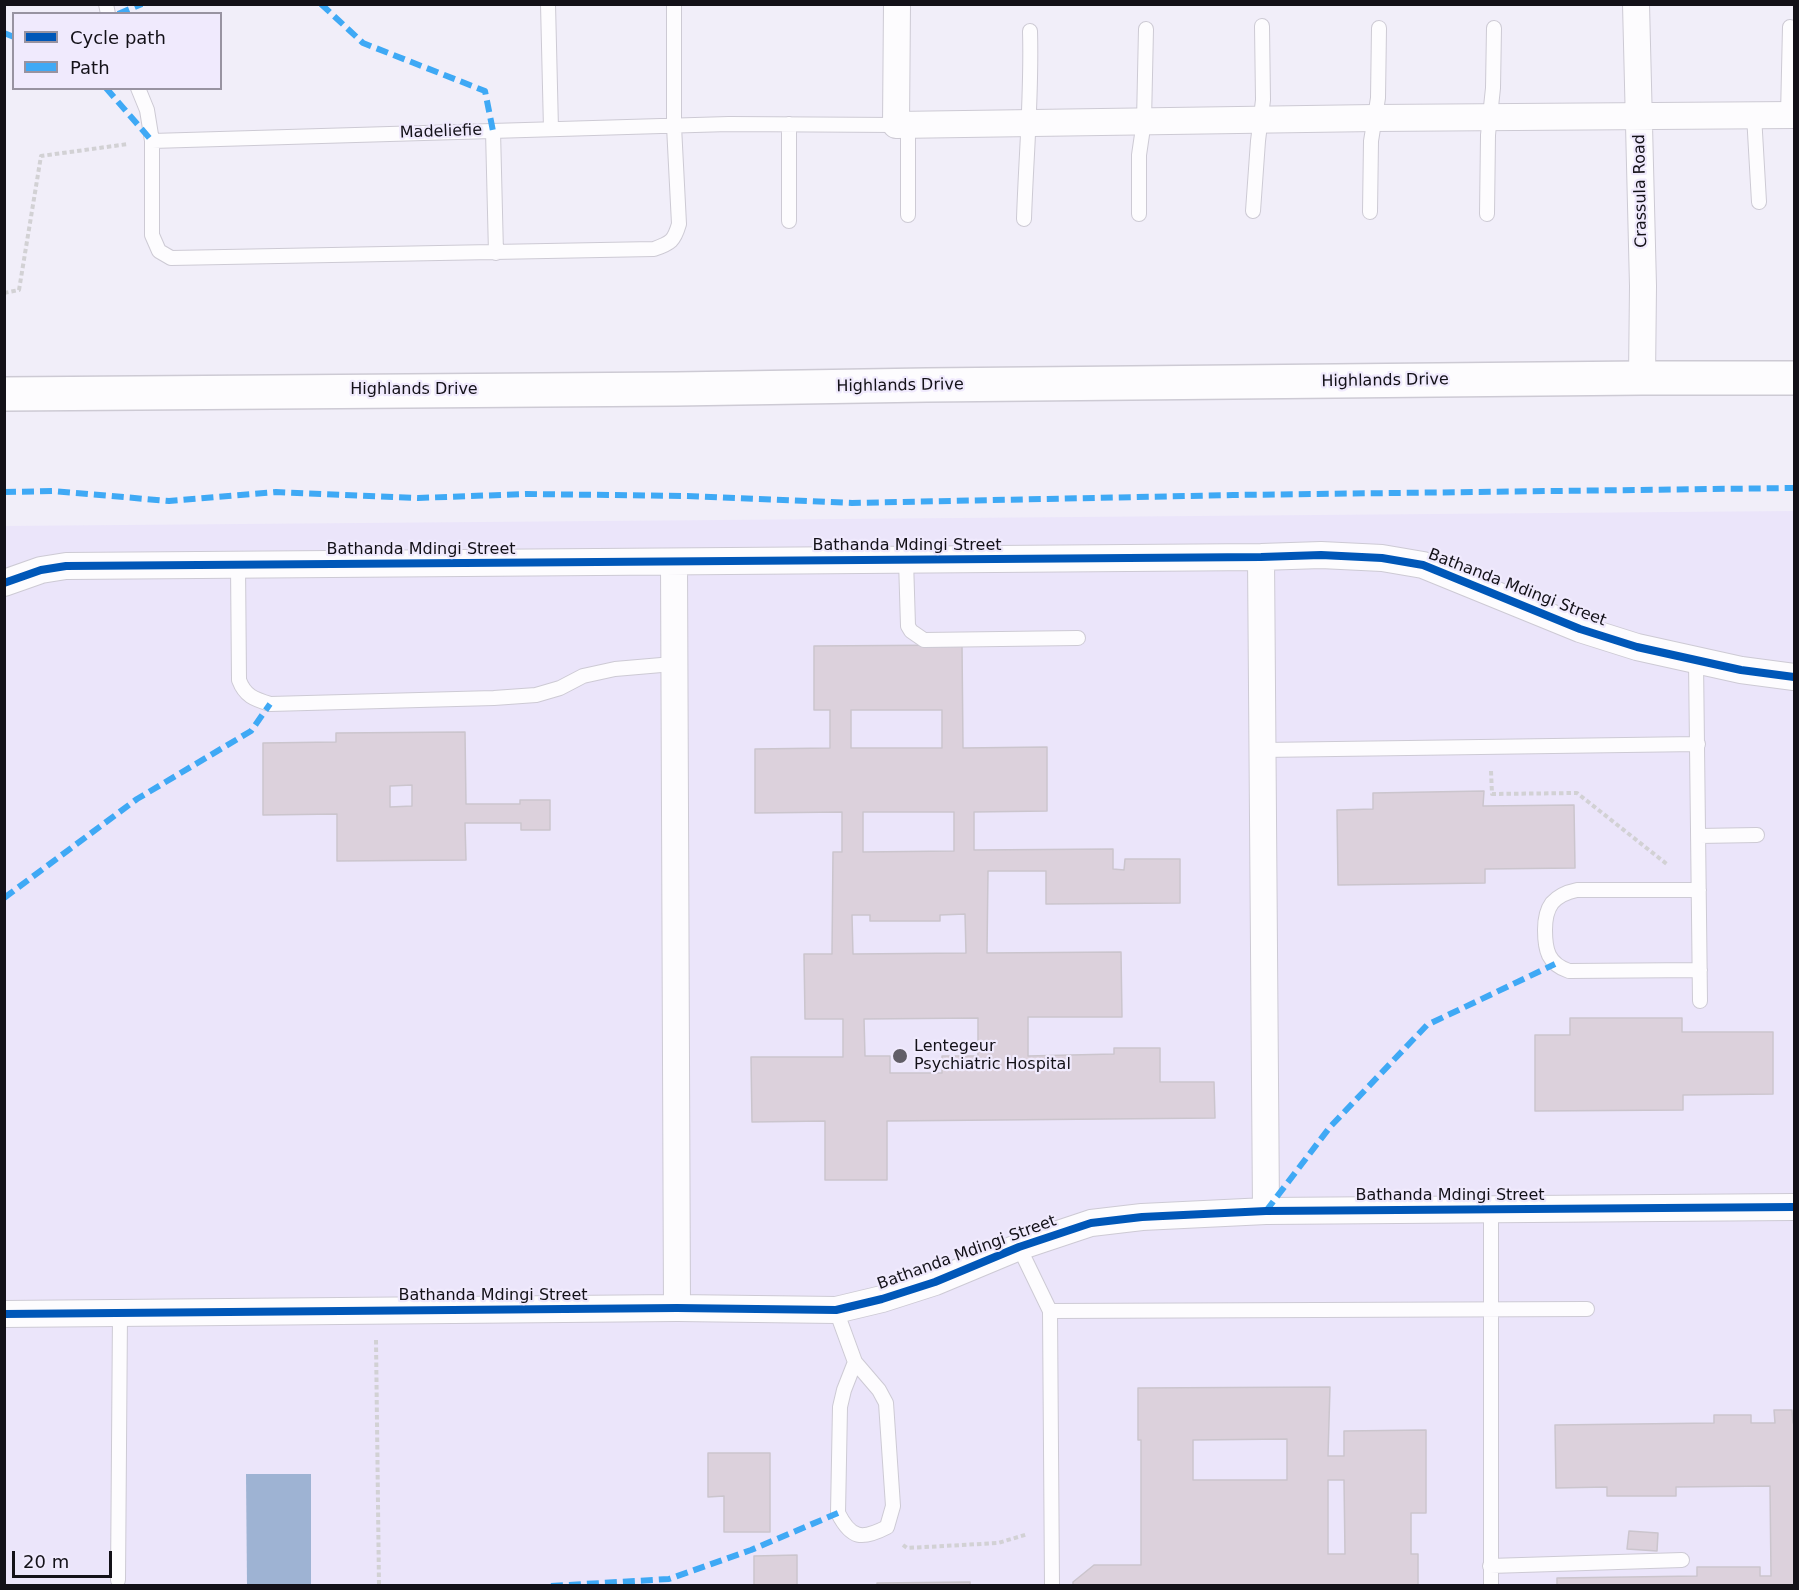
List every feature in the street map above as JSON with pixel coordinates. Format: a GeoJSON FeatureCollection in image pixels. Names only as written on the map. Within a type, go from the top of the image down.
{"type":"FeatureCollection","features":[{"type":"Feature","properties":{"kind":"main road","name":"Highlands Drive"},"geometry":{"type":"LineString","coordinates":[[4,393],[1794,378]]}},
{"type":"Feature","properties":{"kind":"street"},"geometry":{"type":"LineString","coordinates":[[897,4],[902,125],[1791,115]]}},
{"type":"Feature","properties":{"kind":"street","name":"Crassula Road"},"geometry":{"type":"LineString","coordinates":[[1636,4],[1640,117],[1642,378]]}},
{"type":"Feature","properties":{"kind":"street","name":"Bathanda Mdingi Street"},"geometry":{"type":"LineString","coordinates":[[4,583],[40,570],[66,566],[1321,555],[1382,558],[1423,565],[1580,629],[1637,647],[1741,670],[1794,676]]}},
{"type":"Feature","properties":{"kind":"street"},"geometry":{"type":"LineString","coordinates":[[1261,557],[1266,1210]]}},
{"type":"Feature","properties":{"kind":"street"},"geometry":{"type":"LineString","coordinates":[[674,562],[677,1308]]}},
{"type":"Feature","properties":{"kind":"street","name":"Bathanda Mdingi Street"},"geometry":{"type":"LineString","coordinates":[[4,1314],[677,1308],[836,1310],[882,1299],[935,1282],[1019,1247],[1091,1223],[1142,1217],[1266,1210],[1794,1207]]}},
{"type":"Feature","properties":{"kind":"lane"},"geometry":{"type":"LineString","coordinates":[[548,4],[551,129]]}},
{"type":"Feature","properties":{"kind":"lane"},"geometry":{"type":"LineString","coordinates":[[139,90],[147,110],[152,141],[152,234],[159,251],[171,258],[654,249],[675,238],[679,224],[674,126],[674,4]]}},
{"type":"Feature","properties":{"kind":"lane"},"geometry":{"type":"LineString","coordinates":[[1253,211],[1263,80],[1262,26]]}},
{"type":"Feature","properties":{"kind":"lane"},"geometry":{"type":"LineString","coordinates":[[1790,27],[1791,115]]}},
{"type":"Feature","properties":{"kind":"lane"},"geometry":{"type":"LineString","coordinates":[[1370,212],[1371,141],[1379,68],[1379,28]]}},
{"type":"Feature","properties":{"kind":"lane"},"geometry":{"type":"LineString","coordinates":[[1487,214],[1494,28]]}},
{"type":"Feature","properties":{"kind":"lane"},"geometry":{"type":"LineString","coordinates":[[1139,214],[1139,155],[1144,121],[1146,29]]}},
{"type":"Feature","properties":{"kind":"lane"},"geometry":{"type":"LineString","coordinates":[[1023,219],[1032,81],[1030,32]]}},
{"type":"Feature","properties":{"kind":"lane"},"geometry":{"type":"LineString","coordinates":[[1754,115],[1759,202]]}},
{"type":"Feature","properties":{"kind":"lane","name":"Madeliefie"},"geometry":{"type":"LineString","coordinates":[[152,141],[729,124],[902,125]]}},
{"type":"Feature","properties":{"kind":"lane"},"geometry":{"type":"LineString","coordinates":[[789,124],[789,221]]}},
{"type":"Feature","properties":{"kind":"lane"},"geometry":{"type":"LineString","coordinates":[[902,125],[908,215]]}},
{"type":"Feature","properties":{"kind":"lane"},"geometry":{"type":"LineString","coordinates":[[493,131],[496,253]]}},
{"type":"Feature","properties":{"kind":"lane"},"geometry":{"type":"LineString","coordinates":[[906,560],[908,626],[915,636],[924,640],[1078,638]]}},
{"type":"Feature","properties":{"kind":"lane"},"geometry":{"type":"LineString","coordinates":[[238,565],[239,680],[244,692],[252,698],[270,704],[527,696],[552,690],[583,676],[615,669],[674,664]]}},
{"type":"Feature","properties":{"kind":"lane"},"geometry":{"type":"LineString","coordinates":[[1696,661],[1700,1001]]}},
{"type":"Feature","properties":{"kind":"lane"},"geometry":{"type":"LineString","coordinates":[[1263,750],[1698,744]]}},
{"type":"Feature","properties":{"kind":"lane"},"geometry":{"type":"LineString","coordinates":[[1699,836],[1756,835]]}},
{"type":"Feature","properties":{"kind":"lane"},"geometry":{"type":"LineString","coordinates":[[1699,890],[1577,890],[1568,892],[1553,902],[1548,911],[1545,921],[1545,946],[1551,960],[1569,971],[1700,970]]}},
{"type":"Feature","properties":{"kind":"lane"},"geometry":{"type":"LineString","coordinates":[[1491,1209],[1491,1586]]}},
{"type":"Feature","properties":{"kind":"lane"},"geometry":{"type":"LineString","coordinates":[[1019,1247],[1050,1311],[1052,1586]]}},
{"type":"Feature","properties":{"kind":"lane"},"geometry":{"type":"LineString","coordinates":[[1050,1311],[1587,1309]]}},
{"type":"Feature","properties":{"kind":"lane"},"geometry":{"type":"LineString","coordinates":[[836,1310],[855,1362],[879,1389],[886,1403],[893,1506],[887,1527],[871,1535],[855,1534],[845,1527],[838,1513],[840,1407],[855,1362]]}},
{"type":"Feature","properties":{"kind":"lane"},"geometry":{"type":"LineString","coordinates":[[118,1580],[120,1312]]}},
{"type":"Feature","properties":{"kind":"lane"},"geometry":{"type":"LineString","coordinates":[[1490,1566],[1682,1560]]}},
{"type":"Feature","properties":{"kind":"path"},"geometry":{"type":"LineString","coordinates":[[4,293],[19,290],[41,156],[152,141]]}},
{"type":"Feature","properties":{"kind":"path"},"geometry":{"type":"LineString","coordinates":[[1491,747],[1492,794],[1577,793],[1699,890]]}},
{"type":"Feature","properties":{"kind":"path"},"geometry":{"type":"LineString","coordinates":[[376,1310],[379,1586]]}},
{"type":"Feature","properties":{"kind":"path"},"geometry":{"type":"LineString","coordinates":[[887,1527],[907,1548],[998,1543],[1052,1527]]}},
{"type":"Feature","properties":{"kind":"shaded area","name":"Lentegeur Psychiatric Hospital"},"geometry":{"type":"Polygon","coordinates":[[[1794,511],[1794,1585],[5,1585],[4,526],[1794,511]]]}},
{"type":"Feature","properties":{"kind":"water"},"geometry":{"type":"Polygon","coordinates":[[[246,1474],[311,1474],[311,1585],[247,1585],[246,1474]]]}},
{"type":"Feature","properties":{"kind":"building"},"geometry":{"type":"Polygon","coordinates":[[[962,645],[963,748],[1047,747],[1047,811],[974,812],[974,850],[1113,849],[1113,869],[1124,870],[1125,859],[1180,859],[1180,903],[1046,904],[1046,871],[988,871],[987,953],[1121,952],[1122,1017],[1028,1017],[1028,1056],[1114,1054],[1114,1048],[1160,1048],[1160,1082],[1214,1082],[1215,1118],[887,1121],[887,1180],[825,1180],[825,1121],[752,1122],[751,1057],[843,1057],[843,1019],[805,1019],[804,954],[832,954],[833,852],[842,852],[842,812],[755,813],[755,749],[830,748],[830,710],[814,710],[814,646],[962,645]],[[851,710],[851,748],[942,748],[942,710],[851,710]],[[863,812],[863,852],[954,851],[954,812],[863,812]],[[965,914],[940,915],[940,921],[870,921],[870,915],[852,915],[853,954],[966,953],[965,914]],[[978,1018],[864,1019],[865,1056],[890,1056],[890,1073],[942,1073],[942,1056],[978,1056],[978,1018]]]}},
{"type":"Feature","properties":{"kind":"building"},"geometry":{"type":"Polygon","coordinates":[[[465,732],[466,804],[520,804],[520,800],[550,800],[550,830],[521,830],[521,823],[465,823],[466,860],[337,861],[337,814],[263,815],[263,743],[336,742],[336,733],[465,732]],[[412,785],[390,786],[390,807],[412,806],[412,785]]]}},
{"type":"Feature","properties":{"kind":"building"},"geometry":{"type":"Polygon","coordinates":[[[1484,791],[1483,806],[1574,805],[1575,868],[1485,869],[1485,883],[1338,885],[1337,810],[1373,809],[1373,793],[1484,791]]]}},
{"type":"Feature","properties":{"kind":"building"},"geometry":{"type":"Polygon","coordinates":[[[1570,1018],[1682,1018],[1682,1032],[1773,1032],[1773,1094],[1683,1095],[1683,1110],[1535,1111],[1535,1035],[1570,1035],[1570,1018]]]}},
{"type":"Feature","properties":{"kind":"building"},"geometry":{"type":"Polygon","coordinates":[[[1330,1387],[1328,1456],[1344,1456],[1344,1431],[1426,1430],[1426,1513],[1411,1513],[1411,1554],[1418,1554],[1418,1586],[1073,1586],[1073,1582],[1094,1565],[1141,1565],[1141,1440],[1138,1440],[1138,1388],[1330,1387]],[[1287,1439],[1193,1440],[1193,1480],[1287,1480],[1287,1439]],[[1328,1480],[1328,1554],[1345,1554],[1344,1480],[1328,1480]]]}},
{"type":"Feature","properties":{"kind":"building"},"geometry":{"type":"Polygon","coordinates":[[[1774,1410],[1792,1410],[1794,1423],[1794,1586],[1557,1586],[1557,1578],[1697,1576],[1697,1567],[1760,1567],[1760,1576],[1771,1576],[1770,1486],[1676,1487],[1676,1496],[1607,1496],[1607,1487],[1556,1488],[1555,1425],[1714,1423],[1714,1415],[1751,1415],[1751,1423],[1775,1423],[1774,1410]]]}},
{"type":"Feature","properties":{"kind":"building"},"geometry":{"type":"Polygon","coordinates":[[[708,1453],[770,1453],[770,1532],[724,1532],[724,1496],[708,1497],[708,1453]]]}},
{"type":"Feature","properties":{"kind":"building"},"geometry":{"type":"Polygon","coordinates":[[[1629,1531],[1658,1533],[1657,1551],[1627,1549],[1629,1531]]]}},
{"type":"Feature","properties":{"kind":"building"},"geometry":{"type":"Polygon","coordinates":[[[797,1555],[797,1586],[754,1586],[754,1556],[797,1555]]]}},
{"type":"Feature","properties":{"kind":"building"},"geometry":{"type":"Polygon","coordinates":[[[970,1582],[970,1586],[877,1586],[877,1583],[970,1582]]]}},
{"type":"Feature","properties":{"kind":"marked path"},"geometry":{"type":"LineString","coordinates":[[123,12],[142,4]]}},
{"type":"Feature","properties":{"kind":"marked path"},"geometry":{"type":"LineString","coordinates":[[321,4],[363,43],[485,91],[493,131]]}},
{"type":"Feature","properties":{"kind":"marked path"},"geometry":{"type":"LineString","coordinates":[[4,33],[12,36]]}},
{"type":"Feature","properties":{"kind":"marked path"},"geometry":{"type":"LineString","coordinates":[[108,90],[152,141]]}},
{"type":"Feature","properties":{"kind":"marked path"},"geometry":{"type":"LineString","coordinates":[[4,492],[53,491],[169,501],[276,492],[418,498],[527,494],[687,496],[852,503],[1233,495],[1794,488]]}},
{"type":"Feature","properties":{"kind":"marked path"},"geometry":{"type":"LineString","coordinates":[[4,898],[137,799],[251,731],[270,704]]}},
{"type":"Feature","properties":{"kind":"marked path"},"geometry":{"type":"LineString","coordinates":[[1266,1211],[1330,1127],[1427,1025],[1555,964]]}},
{"type":"Feature","properties":{"kind":"marked path"},"geometry":{"type":"LineString","coordinates":[[551,1586],[669,1579],[751,1550],[838,1513]]}},
{"type":"Feature","properties":{"kind":"cycle path"},"geometry":{"type":"LineString","coordinates":[[4,583],[41,570],[66,566],[1321,555],[1382,558],[1423,565],[1580,629],[1637,647],[1741,670],[1794,677]]}},
{"type":"Feature","properties":{"kind":"cycle path"},"geometry":{"type":"LineString","coordinates":[[4,1314],[677,1308],[836,1310],[882,1299],[935,1282],[1019,1247],[1091,1223],[1142,1217],[1266,1211],[1794,1207]]}},
{"type":"Feature","properties":{"kind":"place","name":"Lentegeur Psychiatric Hospital"},"geometry":{"type":"Point","coordinates":[900,1056]}}]}
